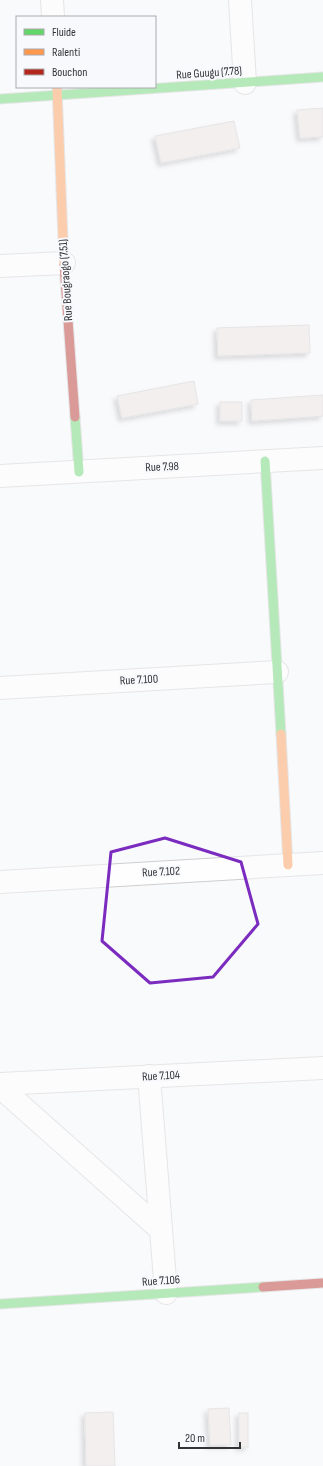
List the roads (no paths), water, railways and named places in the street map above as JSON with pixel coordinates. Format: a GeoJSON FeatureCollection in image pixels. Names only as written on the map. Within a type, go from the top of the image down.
{"type":"FeatureCollection","features":[{"type":"Feature","properties":{"kind":"street"},"geometry":{"type":"LineString","coordinates":[[52,0],[53,16]]}},
{"type":"Feature","properties":{"kind":"street"},"geometry":{"type":"LineString","coordinates":[[240,0],[245,83]]}},
{"type":"Feature","properties":{"kind":"street","name":"Rue Guugu (7.78)"},"geometry":{"type":"LineString","coordinates":[[156,87],[245,83],[323,77]]}},
{"type":"Feature","properties":{"kind":"street","name":"Rue Guugu (7.78)"},"geometry":{"type":"LineString","coordinates":[[0,99],[57,91],[128,88]]}},
{"type":"Feature","properties":{"kind":"street","name":"Rue Bougraogo (7.51)"},"geometry":{"type":"LineString","coordinates":[[57,91],[64,263],[79,472]]}},
{"type":"Feature","properties":{"kind":"street"},"geometry":{"type":"LineString","coordinates":[[0,266],[64,263]]}},
{"type":"Feature","properties":{"kind":"street","name":"Rue 7.98"},"geometry":{"type":"LineString","coordinates":[[0,476],[323,458]]}},
{"type":"Feature","properties":{"kind":"street"},"geometry":{"type":"LineString","coordinates":[[265,461],[288,865]]}},
{"type":"Feature","properties":{"kind":"street","name":"Rue 7.100"},"geometry":{"type":"LineString","coordinates":[[0,688],[277,672]]}},
{"type":"Feature","properties":{"kind":"street","name":"Rue 7.102"},"geometry":{"type":"LineString","coordinates":[[0,882],[323,863]]}},
{"type":"Feature","properties":{"kind":"street","name":"Rue 7.104"},"geometry":{"type":"LineString","coordinates":[[0,1084],[323,1068]]}},
{"type":"Feature","properties":{"kind":"street"},"geometry":{"type":"LineString","coordinates":[[149,1076],[166,1293]]}},
{"type":"Feature","properties":{"kind":"street"},"geometry":{"type":"LineString","coordinates":[[0,1087],[162,1230]]}},
{"type":"Feature","properties":{"kind":"street","name":"Rue 7.106"},"geometry":{"type":"LineString","coordinates":[[0,1304],[323,1283]]}}]}
